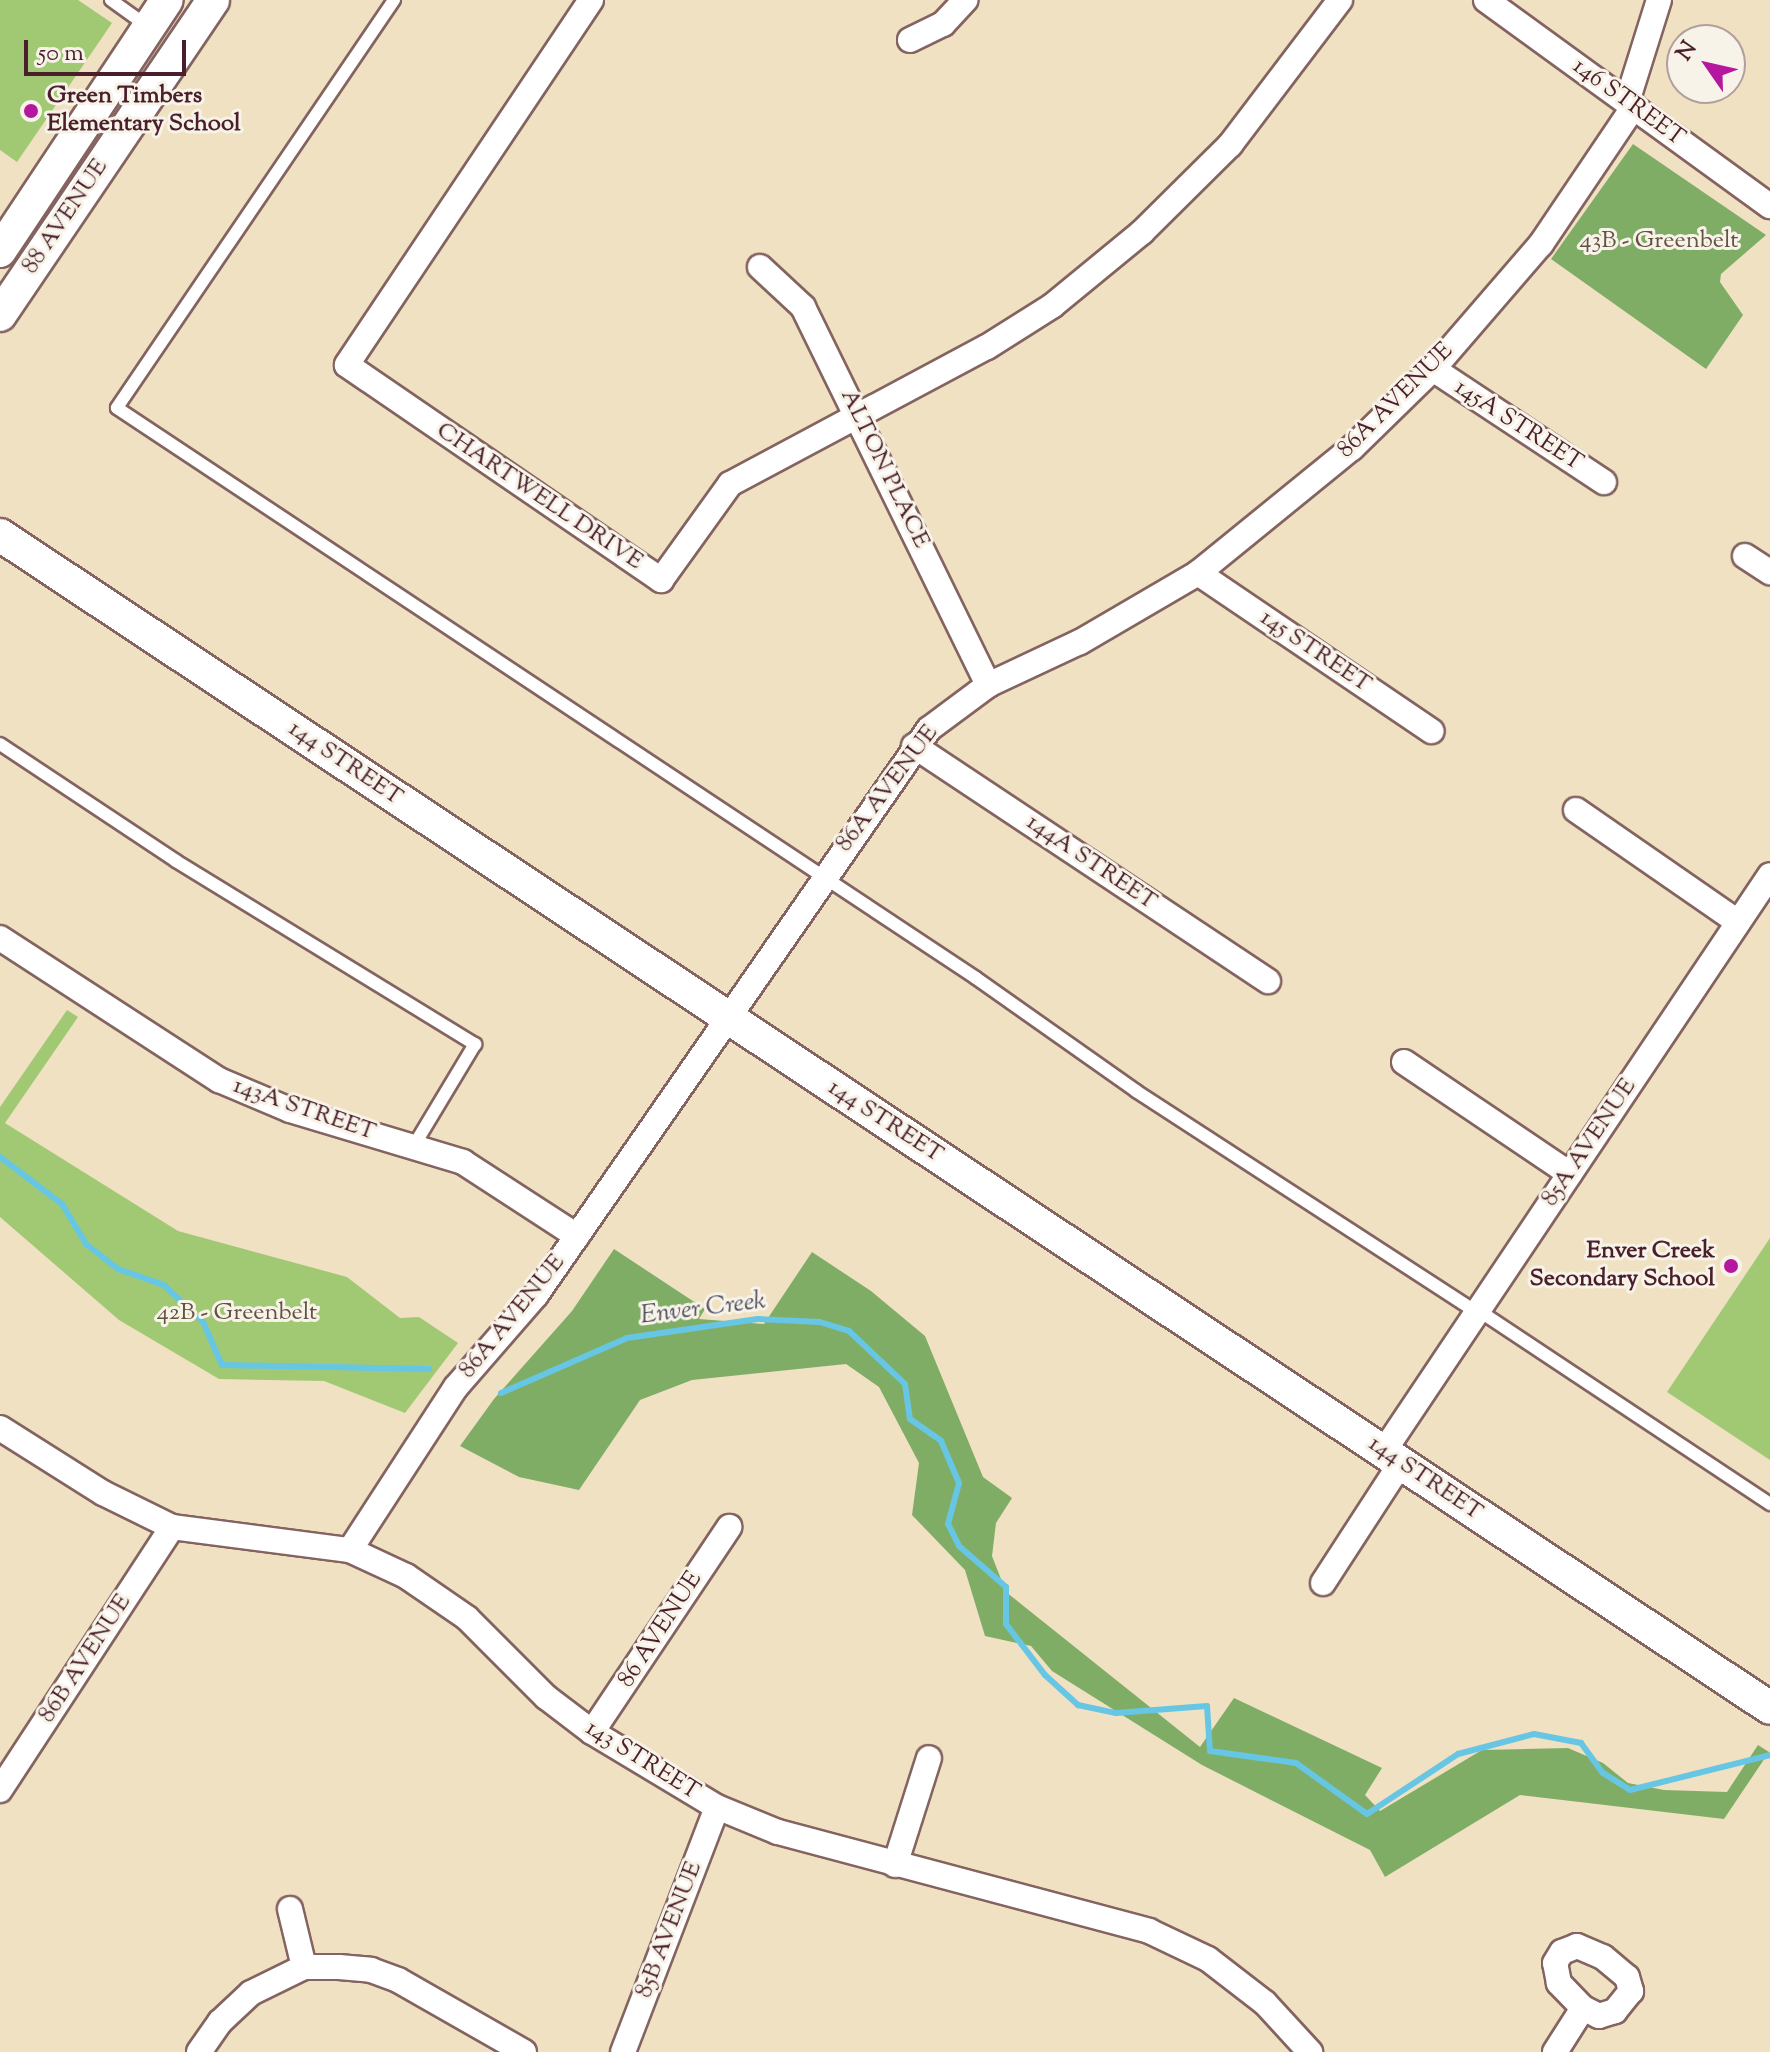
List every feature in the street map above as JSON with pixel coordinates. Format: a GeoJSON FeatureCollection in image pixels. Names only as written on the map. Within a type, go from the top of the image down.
{"type":"FeatureCollection","features":[{"type":"Feature","properties":{"kind":"main road","name":"88 AVENUE"},"geometry":{"type":"LineString","coordinates":[[0,251],[167,0]]}},
{"type":"Feature","properties":{"kind":"main road","name":"88 AVENUE"},"geometry":{"type":"LineString","coordinates":[[0,315],[213,0]]}},
{"type":"Feature","properties":{"kind":"main road","name":"144 STREET"},"geometry":{"type":"LineString","coordinates":[[0,535],[1770,1708]]}},
{"type":"Feature","properties":{"kind":"street","name":"CHARTWELL DRIVE"},"geometry":{"type":"LineString","coordinates":[[591,0],[347,365],[661,580],[730,484],[859,416],[1052,306],[1142,232],[1256,113],[1340,0]]}},
{"type":"Feature","properties":{"kind":"street"},"geometry":{"type":"LineString","coordinates":[[910,40],[943,24],[965,0]]}},
{"type":"Feature","properties":{"kind":"street","name":"146 STREET"},"geometry":{"type":"LineString","coordinates":[[1486,0],[1770,206]]}},
{"type":"Feature","properties":{"kind":"street","name":"86A AVENUE"},"geometry":{"type":"LineString","coordinates":[[350,1550],[456,1387],[529,1305],[914,746],[946,714],[988,685],[1080,642],[1198,573],[1352,448],[1433,369],[1541,244],[1630,104],[1659,0]]}},
{"type":"Feature","properties":{"kind":"street","name":"ALTON PLACE"},"geometry":{"type":"LineString","coordinates":[[760,267],[803,307],[988,685]]}},
{"type":"Feature","properties":{"kind":"street","name":"145A STREET"},"geometry":{"type":"LineString","coordinates":[[1433,369],[1604,482]]}},
{"type":"Feature","properties":{"kind":"street"},"geometry":{"type":"LineString","coordinates":[[1745,556],[1770,572]]}},
{"type":"Feature","properties":{"kind":"street","name":"145 STREET"},"geometry":{"type":"LineString","coordinates":[[1198,573],[1431,731]]}},
{"type":"Feature","properties":{"kind":"street","name":"144A STREET"},"geometry":{"type":"LineString","coordinates":[[914,746],[1268,981]]}},
{"type":"Feature","properties":{"kind":"street"},"geometry":{"type":"LineString","coordinates":[[1576,810],[1738,922]]}},
{"type":"Feature","properties":{"kind":"street","name":"85A AVENUE"},"geometry":{"type":"LineString","coordinates":[[1323,1583],[1477,1311],[1770,875]]}},
{"type":"Feature","properties":{"kind":"street","name":"143A STREET"},"geometry":{"type":"LineString","coordinates":[[0,938],[219,1080],[290,1110],[415,1144],[463,1162],[577,1236]]}},
{"type":"Feature","properties":{"kind":"street"},"geometry":{"type":"LineString","coordinates":[[1404,1062],[1570,1174]]}},
{"type":"Feature","properties":{"kind":"street","name":"143 STREET"},"geometry":{"type":"LineString","coordinates":[[0,1428],[103,1493],[172,1527],[350,1550],[406,1576],[446,1603],[546,1697],[592,1732],[717,1807],[778,1832],[895,1865],[1085,1910],[1186,1947],[1265,2003],[1310,2052]]}},
{"type":"Feature","properties":{"kind":"street","name":"86B AVENUE"},"geometry":{"type":"LineString","coordinates":[[0,1790],[172,1527]]}},
{"type":"Feature","properties":{"kind":"street","name":"86 AVENUE"},"geometry":{"type":"LineString","coordinates":[[592,1732],[729,1527]]}},
{"type":"Feature","properties":{"kind":"street"},"geometry":{"type":"LineString","coordinates":[[895,1865],[929,1758]]}},
{"type":"Feature","properties":{"kind":"street","name":"85B AVENUE"},"geometry":{"type":"LineString","coordinates":[[623,2052],[717,1807]]}},
{"type":"Feature","properties":{"kind":"street"},"geometry":{"type":"LineString","coordinates":[[290,1909],[304,1967]]}},
{"type":"Feature","properties":{"kind":"street"},"geometry":{"type":"LineString","coordinates":[[199,2052],[236,2004],[304,1967],[371,1970],[421,1991],[524,2052]]}},
{"type":"Feature","properties":{"kind":"street"},"geometry":{"type":"LineString","coordinates":[[1555,2052],[1583,2008]]}},
{"type":"Feature","properties":{"kind":"lane"},"geometry":{"type":"LineString","coordinates":[[111,0],[149,27]]}},
{"type":"Feature","properties":{"kind":"lane"},"geometry":{"type":"LineString","coordinates":[[394,0],[117,408],[976,978],[1136,1091],[1770,1504]]}},
{"type":"Feature","properties":{"kind":"lane"},"geometry":{"type":"LineString","coordinates":[[0,744],[176,861],[475,1044],[415,1144]]}},
{"type":"Feature","properties":{"kind":"green space","name":"Green Timbers Elementary School"},"geometry":{"type":"Polygon","coordinates":[[[0,0],[78,0],[112,23],[17,162],[0,150],[0,0]]]}},
{"type":"Feature","properties":{"kind":"green space","name":"43B - Greenbelt"},"geometry":{"type":"Polygon","coordinates":[[[1633,144],[1766,235],[1721,274],[1720,282],[1743,315],[1706,369],[1551,259],[1633,144]]]}},
{"type":"Feature","properties":{"kind":"green space","name":"42B - Greenbelt"},"geometry":{"type":"Polygon","coordinates":[[[67,1010],[78,1017],[5,1123],[178,1231],[347,1277],[400,1318],[419,1317],[458,1343],[405,1413],[324,1381],[219,1379],[119,1320],[0,1217],[0,1107],[67,1010]]]}},
{"type":"Feature","properties":{"kind":"green space"},"geometry":{"type":"Polygon","coordinates":[[[1770,1238],[1770,1460],[1667,1392],[1770,1238]]]}},
{"type":"Feature","properties":{"kind":"green space"},"geometry":{"type":"Polygon","coordinates":[[[614,1249],[705,1309],[699,1319],[764,1324],[812,1252],[871,1291],[925,1336],[983,1477],[1012,1498],[996,1523],[992,1556],[1006,1592],[1200,1747],[1234,1698],[1382,1768],[1365,1795],[1380,1811],[1482,1750],[1568,1748],[1603,1763],[1628,1783],[1664,1790],[1727,1792],[1758,1745],[1769,1752],[1724,1819],[1520,1795],[1385,1877],[1370,1850],[1202,1765],[1052,1671],[1031,1646],[985,1636],[965,1570],[912,1515],[919,1463],[879,1387],[846,1364],[692,1380],[640,1400],[579,1490],[519,1477],[460,1446],[494,1399],[572,1311],[614,1249]]]}},
{"type":"Feature","properties":{"kind":"waterway","name":"Enver Creek"},"geometry":{"type":"LineString","coordinates":[[0,1157],[62,1204],[86,1244],[118,1269],[164,1285],[203,1322],[222,1365],[429,1369]]}},
{"type":"Feature","properties":{"kind":"waterway","name":"Enver Creek"},"geometry":{"type":"LineString","coordinates":[[501,1393],[627,1338],[758,1319],[820,1322],[849,1331],[905,1384],[910,1419],[941,1441],[959,1483],[948,1524],[959,1546],[1006,1587],[1006,1624],[1045,1675],[1078,1705],[1116,1713],[1207,1706],[1210,1751],[1296,1763],[1367,1814],[1458,1754],[1534,1734],[1581,1743],[1603,1773],[1630,1790],[1770,1755]]}},
{"type":"Feature","properties":{"kind":"place","name":"Green Timbers Elementary School"},"geometry":{"type":"Point","coordinates":[31,111]}},
{"type":"Feature","properties":{"kind":"place","name":"Enver Creek Secondary School"},"geometry":{"type":"Point","coordinates":[1731,1266]}}]}
